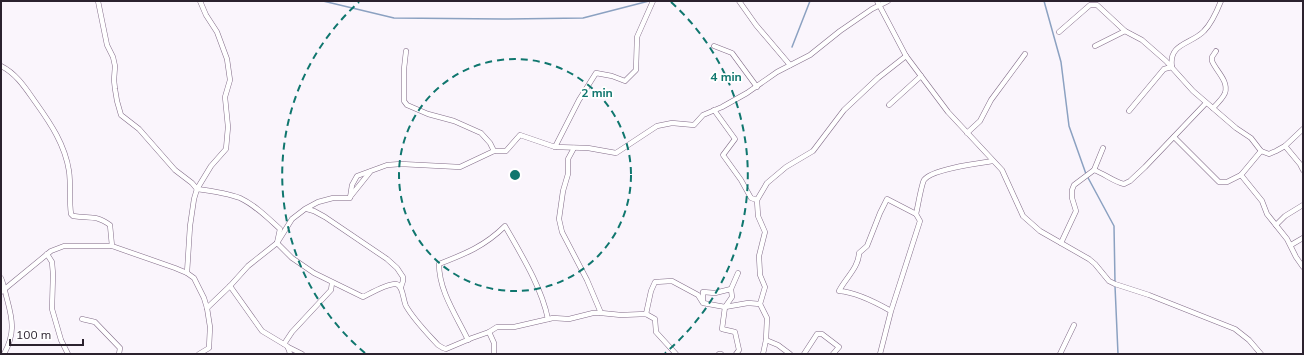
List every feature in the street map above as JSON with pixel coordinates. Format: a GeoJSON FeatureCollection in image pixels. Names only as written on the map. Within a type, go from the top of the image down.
{"type":"FeatureCollection","features":[{"type":"Feature","properties":{"kind":"street"},"geometry":{"type":"LineString","coordinates":[[98,1],[107,45],[116,66],[114,80],[121,115],[139,129],[175,170],[192,183],[197,190],[221,193],[241,199],[265,215],[280,229],[276,243]]}},
{"type":"Feature","properties":{"kind":"street"},"geometry":{"type":"LineString","coordinates":[[187,273],[190,226],[197,190],[211,166],[226,148],[228,127],[225,97],[230,80],[228,59],[217,32],[206,15],[200,1]]}},
{"type":"Feature","properties":{"kind":"street"},"geometry":{"type":"LineString","coordinates":[[739,1],[756,25],[790,65]]}},
{"type":"Feature","properties":{"kind":"street"},"geometry":{"type":"LineString","coordinates":[[350,198],[352,185],[356,176],[387,165],[401,164],[460,167],[494,151],[506,150],[520,135],[555,147],[588,148],[616,153],[657,126],[672,123],[694,125],[703,115],[757,87],[777,72],[810,55],[878,3],[888,1]]}},
{"type":"Feature","properties":{"kind":"street"},"geometry":{"type":"LineString","coordinates":[[1172,67],[1172,57],[1174,52],[1206,30],[1221,1]]}},
{"type":"Feature","properties":{"kind":"street"},"geometry":{"type":"LineString","coordinates":[[555,147],[579,100],[596,73],[612,76],[625,81],[636,70],[637,37],[653,2]]}},
{"type":"Feature","properties":{"kind":"street"},"geometry":{"type":"LineString","coordinates":[[878,3],[906,56],[948,112],[1002,170],[1023,216],[1040,231],[1089,259],[1109,281],[1235,329],[1249,340],[1261,354]]}},
{"type":"Feature","properties":{"kind":"street"},"geometry":{"type":"LineString","coordinates":[[1059,32],[1090,5],[1097,5],[1101,7],[1125,31],[1142,40],[1172,67],[1185,83],[1206,103],[1236,128],[1251,138],[1261,151],[1270,154],[1285,146],[1303,129]]}},
{"type":"Feature","properties":{"kind":"street"},"geometry":{"type":"LineString","coordinates":[[1095,46],[1125,31]]}},
{"type":"Feature","properties":{"kind":"street"},"geometry":{"type":"LineString","coordinates":[[714,46],[732,53],[757,87]]}},
{"type":"Feature","properties":{"kind":"street"},"geometry":{"type":"LineString","coordinates":[[406,51],[404,69],[404,101],[407,105],[481,132],[494,151]]}},
{"type":"Feature","properties":{"kind":"street"},"geometry":{"type":"LineString","coordinates":[[1213,108],[1224,94],[1225,86],[1222,77],[1212,61],[1212,57],[1216,51]]}},
{"type":"Feature","properties":{"kind":"street"},"geometry":{"type":"LineString","coordinates":[[967,133],[980,121],[991,100],[1025,54]]}},
{"type":"Feature","properties":{"kind":"street"},"geometry":{"type":"LineString","coordinates":[[763,354],[766,340],[767,318],[760,304],[765,287],[760,275],[759,256],[765,232],[758,216],[756,200],[767,182],[786,167],[813,151],[844,110],[878,78],[906,56]]}},
{"type":"Feature","properties":{"kind":"street"},"geometry":{"type":"LineString","coordinates":[[1,66],[24,85],[51,123],[65,154],[69,171],[71,214],[73,216],[100,218],[110,225],[112,246]]}},
{"type":"Feature","properties":{"kind":"street"},"geometry":{"type":"LineString","coordinates":[[1128,111],[1164,69],[1172,67]]}},
{"type":"Feature","properties":{"kind":"street"},"geometry":{"type":"LineString","coordinates":[[889,104],[921,76]]}},
{"type":"Feature","properties":{"kind":"street"},"geometry":{"type":"LineString","coordinates":[[1094,170],[1105,174],[1119,183],[1124,184],[1130,181],[1206,103]]}},
{"type":"Feature","properties":{"kind":"street"},"geometry":{"type":"LineString","coordinates":[[714,110],[735,139],[723,155],[752,198],[756,200]]}},
{"type":"Feature","properties":{"kind":"street"},"geometry":{"type":"LineString","coordinates":[[1174,137],[1219,182],[1227,182],[1241,175],[1261,151]]}},
{"type":"Feature","properties":{"kind":"street"},"geometry":{"type":"LineString","coordinates":[[1285,146],[1303,170]]}},
{"type":"Feature","properties":{"kind":"street"},"geometry":{"type":"LineString","coordinates":[[574,148],[568,160],[568,174],[563,191],[559,220],[562,232],[602,313]]}},
{"type":"Feature","properties":{"kind":"street"},"geometry":{"type":"LineString","coordinates":[[1062,243],[1076,211],[1072,198],[1072,190],[1074,185],[1094,170],[1103,148]]}},
{"type":"Feature","properties":{"kind":"street"},"geometry":{"type":"LineString","coordinates":[[916,214],[924,180],[929,175],[964,165],[993,161]]}},
{"type":"Feature","properties":{"kind":"street"},"geometry":{"type":"LineString","coordinates":[[350,198],[370,172]]}},
{"type":"Feature","properties":{"kind":"street"},"geometry":{"type":"LineString","coordinates":[[1241,175],[1259,197],[1267,214],[1290,245],[1303,267]]}},
{"type":"Feature","properties":{"kind":"street"},"geometry":{"type":"LineString","coordinates":[[207,308],[248,266],[276,243],[292,219],[305,209],[318,202],[333,198],[350,198]]}},
{"type":"Feature","properties":{"kind":"street"},"geometry":{"type":"LineString","coordinates":[[880,354],[891,311],[920,221],[916,214],[887,199],[867,246],[859,253],[859,260],[843,282],[839,291],[844,291],[861,297],[891,311]]}},
{"type":"Feature","properties":{"kind":"street"},"geometry":{"type":"LineString","coordinates":[[1276,225],[1285,216],[1303,205]]}},
{"type":"Feature","properties":{"kind":"street"},"geometry":{"type":"LineString","coordinates":[[305,209],[310,209],[325,217],[387,258],[397,268],[403,277],[401,288],[403,298],[409,310],[442,348],[446,349],[490,332],[497,327],[514,328],[553,318],[569,319],[593,313],[621,315],[646,314],[655,320],[656,332],[676,354]]}},
{"type":"Feature","properties":{"kind":"street"},"geometry":{"type":"LineString","coordinates":[[468,340],[458,319],[450,307],[439,275],[439,264],[465,254],[484,244],[494,238],[505,226],[524,258],[542,298],[548,319]]}},
{"type":"Feature","properties":{"kind":"street"},"geometry":{"type":"LineString","coordinates":[[1290,245],[1303,238]]}},
{"type":"Feature","properties":{"kind":"street"},"geometry":{"type":"LineString","coordinates":[[276,243],[292,258],[314,273],[332,283],[348,288],[363,297],[396,284],[401,288]]}},
{"type":"Feature","properties":{"kind":"street"},"geometry":{"type":"LineString","coordinates":[[3,291],[47,254],[64,246],[112,246],[187,273],[194,278],[204,298],[207,308],[210,327],[210,354]]}},
{"type":"Feature","properties":{"kind":"street"},"geometry":{"type":"LineString","coordinates":[[47,254],[52,262],[52,309],[61,340],[68,354]]}},
{"type":"Feature","properties":{"kind":"street"},"geometry":{"type":"LineString","coordinates":[[736,354],[739,350],[735,332],[722,329],[725,307],[732,297],[731,289],[738,272]]}},
{"type":"Feature","properties":{"kind":"street"},"geometry":{"type":"LineString","coordinates":[[1,278],[3,291],[12,318],[11,337],[4,354]]}},
{"type":"Feature","properties":{"kind":"street"},"geometry":{"type":"LineString","coordinates":[[646,314],[651,291],[655,282],[672,281],[698,296],[703,303],[725,307],[748,303],[760,304]]}},
{"type":"Feature","properties":{"kind":"street"},"geometry":{"type":"LineString","coordinates":[[285,345],[292,332],[331,290],[332,283]]}},
{"type":"Feature","properties":{"kind":"street"},"geometry":{"type":"LineString","coordinates":[[230,286],[262,331],[292,350],[302,354]]}},
{"type":"Feature","properties":{"kind":"street"},"geometry":{"type":"LineString","coordinates":[[703,303],[703,292],[715,293],[731,289]]}},
{"type":"Feature","properties":{"kind":"street"},"geometry":{"type":"LineString","coordinates":[[82,319],[95,322],[120,348],[120,354]]}},
{"type":"Feature","properties":{"kind":"street"},"geometry":{"type":"LineString","coordinates":[[1060,354],[1074,325]]}},
{"type":"Feature","properties":{"kind":"street"},"geometry":{"type":"LineString","coordinates":[[490,332],[494,342],[494,354]]}},
{"type":"Feature","properties":{"kind":"street"},"geometry":{"type":"LineString","coordinates":[[804,354],[817,334],[822,334],[839,347],[833,354]]}},
{"type":"Feature","properties":{"kind":"street"},"geometry":{"type":"LineString","coordinates":[[766,340],[778,345],[790,354]]}},
{"type":"Feature","properties":{"kind":"street"},"geometry":{"type":"LineString","coordinates":[[285,345],[290,354]]}},
{"type":"Feature","properties":{"kind":"street"},"geometry":{"type":"LineString","coordinates":[[199,354],[209,348]]}},
{"type":"Feature","properties":{"kind":"waterway"},"geometry":{"type":"LineString","coordinates":[[323,1],[394,18],[502,19],[583,18],[649,1]]}},
{"type":"Feature","properties":{"kind":"waterway"},"geometry":{"type":"LineString","coordinates":[[792,47],[810,1]]}},
{"type":"Feature","properties":{"kind":"waterway"},"geometry":{"type":"LineString","coordinates":[[1044,1],[1061,62],[1069,126],[1086,174],[1114,226],[1115,282]]}},
{"type":"Feature","properties":{"kind":"waterway"},"geometry":{"type":"LineString","coordinates":[[1115,286],[1118,354]]}}]}
